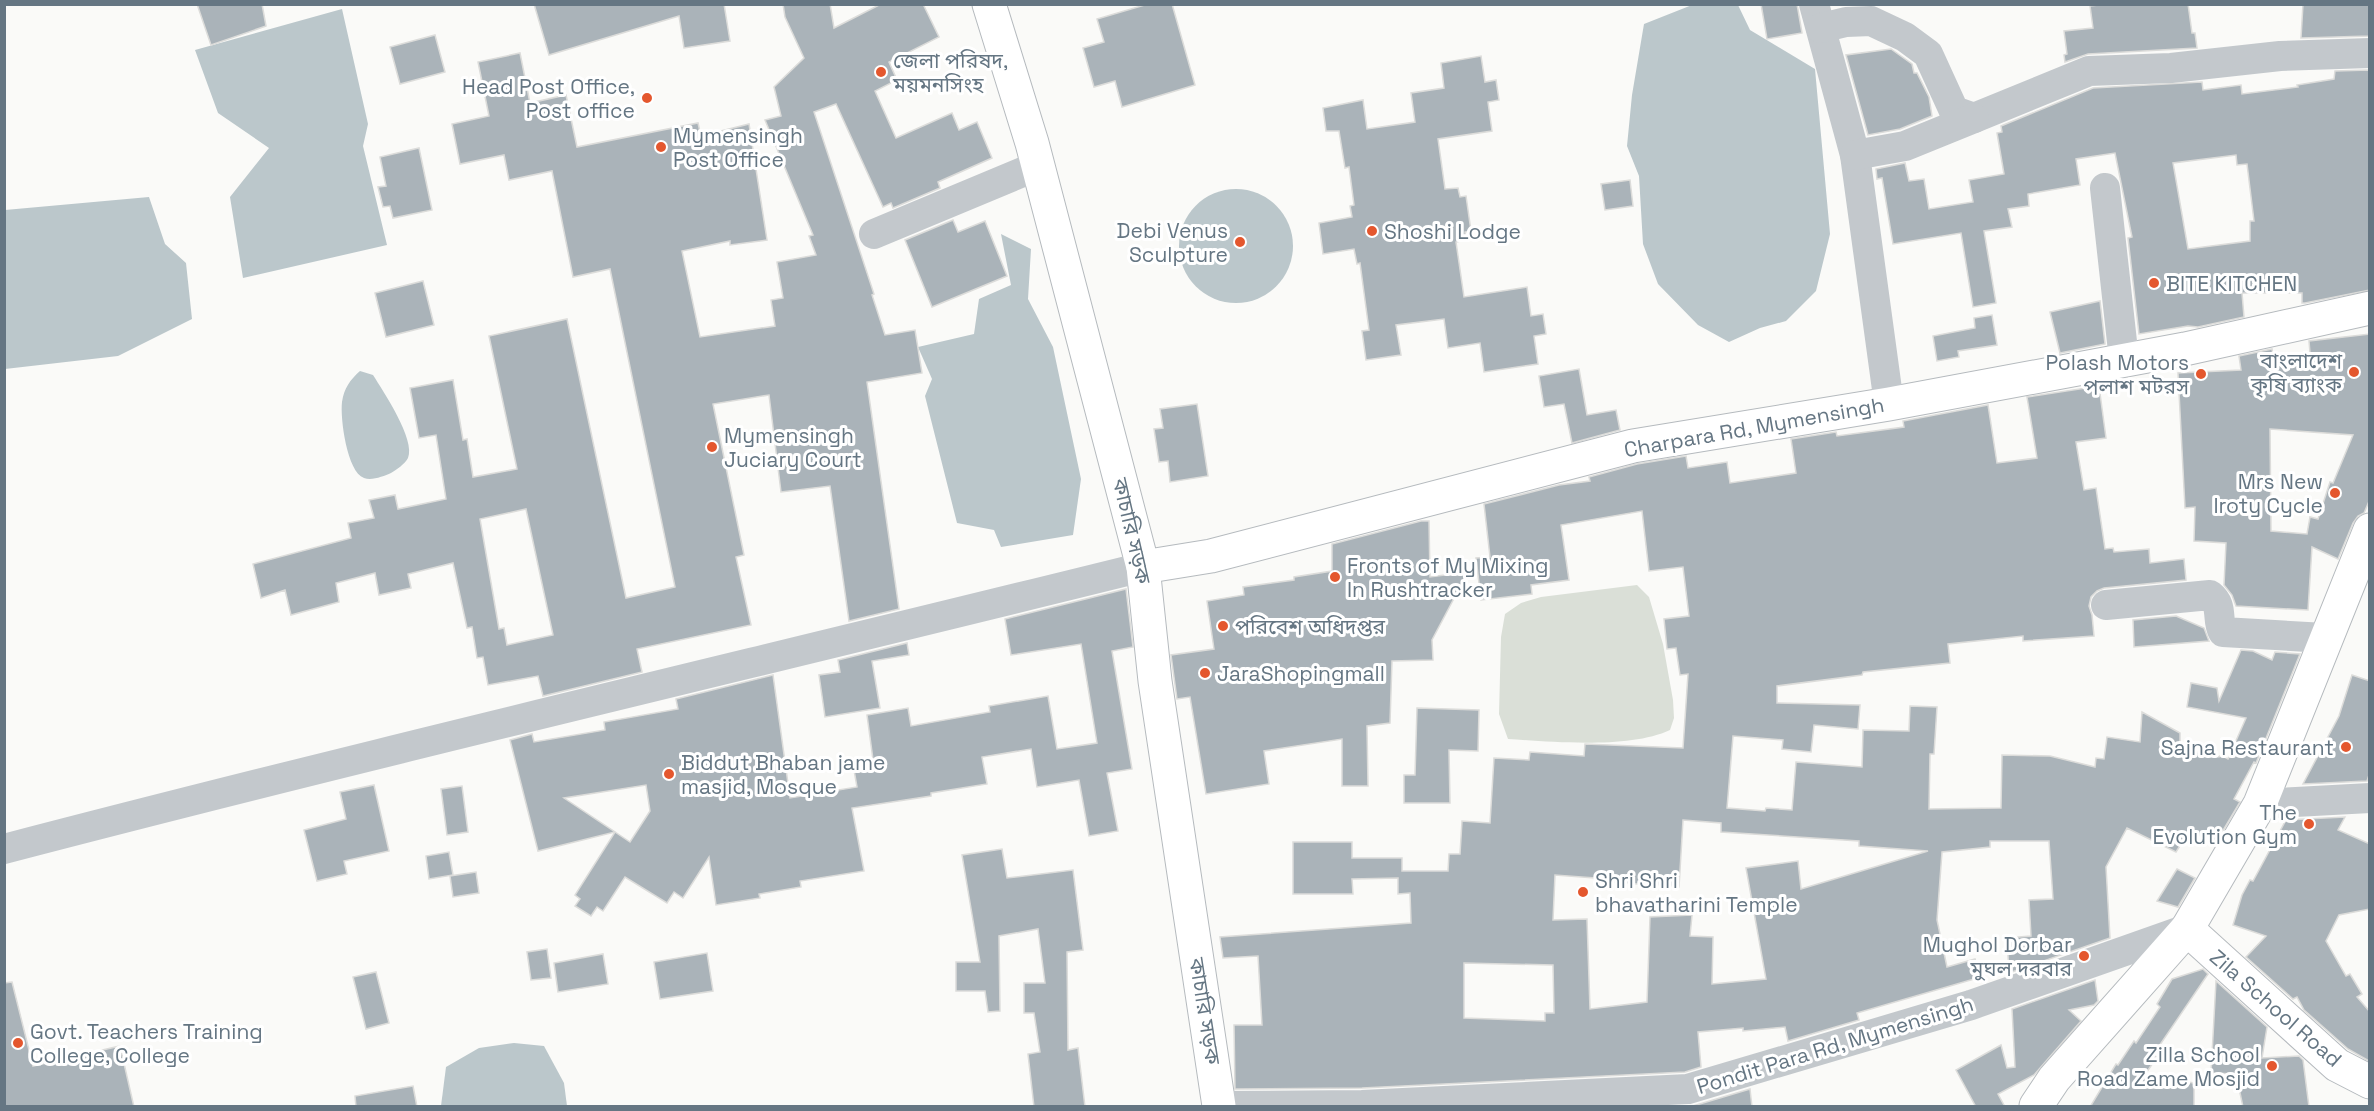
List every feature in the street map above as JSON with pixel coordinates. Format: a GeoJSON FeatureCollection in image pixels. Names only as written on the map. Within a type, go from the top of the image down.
{"type":"FeatureCollection","features":[{"type":"Feature","properties":{"kind":"main road","name":"কাচারি সড়ক"},"geometry":{"type":"LineString","coordinates":[[989,4],[1037,166],[1143,567],[1155,681],[1219,1106]]}},
{"type":"Feature","properties":{"kind":"main road","name":"Charpara Rd, Mymensingh"},"geometry":{"type":"LineString","coordinates":[[1143,567],[1211,556],[1634,446],[1889,404],[2185,349],[2370,308]]}},
{"type":"Feature","properties":{"kind":"main road"},"geometry":{"type":"LineString","coordinates":[[2036,1107],[2054,1079],[2187,929],[2260,804],[2370,530]]}},
{"type":"Feature","properties":{"kind":"main road","name":"Zila School Road"},"geometry":{"type":"LineString","coordinates":[[2187,929],[2337,1065],[2370,1082]]}},
{"type":"Feature","properties":{"kind":"street"},"geometry":{"type":"LineString","coordinates":[[1889,404],[1855,155],[1818,16],[1846,22],[1871,21],[1905,37],[1928,54],[1954,111],[1974,118]]}},
{"type":"Feature","properties":{"kind":"street"},"geometry":{"type":"LineString","coordinates":[[1855,155],[1905,146],[2089,71],[2171,68],[2280,56],[2370,53]]}},
{"type":"Feature","properties":{"kind":"street"},"geometry":{"type":"LineString","coordinates":[[874,234],[1037,166]]}},
{"type":"Feature","properties":{"kind":"street"},"geometry":{"type":"LineString","coordinates":[[2105,189],[2124,360]]}},
{"type":"Feature","properties":{"kind":"street"},"geometry":{"type":"LineString","coordinates":[[4,849],[479,728],[779,658],[1143,567]]}},
{"type":"Feature","properties":{"kind":"street"},"geometry":{"type":"LineString","coordinates":[[2106,605],[2210,595],[2220,606],[2223,633],[2325,638]]}},
{"type":"Feature","properties":{"kind":"street"},"geometry":{"type":"LineString","coordinates":[[2260,804],[2370,798]]}},
{"type":"Feature","properties":{"kind":"street","name":"Pondit Para Rd, Mymensingh"},"geometry":{"type":"LineString","coordinates":[[1219,1106],[1362,1105],[1688,1089],[1971,1005],[2187,929]]}},
{"type":"Feature","properties":{"kind":"shaded area"},"geometry":{"type":"Polygon","coordinates":[[[1692,5],[1738,5],[1750,30],[1815,69],[1830,234],[1816,291],[1786,321],[1760,328],[1729,342],[1698,325],[1658,284],[1643,244],[1639,176],[1627,146],[1632,95],[1644,24],[1692,5]]]}},
{"type":"Feature","properties":{"kind":"shaded area"},"geometry":{"type":"Polygon","coordinates":[[[342,9],[368,124],[363,146],[387,245],[243,278],[230,197],[269,148],[218,113],[195,50],[342,9]]]}},
{"type":"Feature","properties":{"kind":"shaded area"},"geometry":{"type":"Polygon","coordinates":[[[1236,189],[1258,193],[1276,206],[1289,224],[1293,246],[1289,268],[1276,286],[1258,299],[1236,303],[1214,299],[1196,286],[1183,268],[1179,246],[1183,224],[1196,206],[1214,193],[1236,189]]]}},
{"type":"Feature","properties":{"kind":"shaded area"},"geometry":{"type":"Polygon","coordinates":[[[149,197],[165,244],[186,263],[192,319],[118,356],[5,369],[5,210],[149,197]]]}},
{"type":"Feature","properties":{"kind":"shaded area"},"geometry":{"type":"Polygon","coordinates":[[[1001,234],[1031,249],[1028,299],[1053,347],[1081,479],[1073,535],[1001,547],[994,530],[957,523],[925,396],[932,379],[918,347],[974,334],[979,299],[1011,285],[1001,234]]]}},
{"type":"Feature","properties":{"kind":"shaded area"},"geometry":{"type":"Polygon","coordinates":[[[360,371],[373,375],[384,392],[403,428],[409,450],[408,458],[400,467],[374,479],[364,478],[353,466],[344,431],[342,410],[344,393],[360,371]]]}},
{"type":"Feature","properties":{"kind":"shaded area"},"geometry":{"type":"Polygon","coordinates":[[[1637,585],[1649,597],[1663,644],[1673,700],[1674,718],[1670,730],[1634,740],[1613,742],[1508,739],[1499,714],[1501,637],[1505,614],[1521,603],[1541,597],[1637,585]]]}},
{"type":"Feature","properties":{"kind":"shaded area"},"geometry":{"type":"Polygon","coordinates":[[[514,1043],[544,1046],[564,1083],[567,1106],[441,1106],[446,1067],[479,1048],[514,1043]]]}},
{"type":"Feature","properties":{"kind":"building"},"geometry":{"type":"Polygon","coordinates":[[[197,4],[262,4],[266,26],[211,45],[197,4]]]}},
{"type":"Feature","properties":{"kind":"building"},"geometry":{"type":"Polygon","coordinates":[[[534,4],[724,4],[730,41],[684,48],[679,16],[549,55],[534,4]]]}},
{"type":"Feature","properties":{"kind":"building"},"geometry":{"type":"Polygon","coordinates":[[[783,4],[830,4],[834,28],[881,4],[923,4],[939,37],[889,62],[897,80],[875,91],[896,138],[952,113],[959,130],[977,122],[992,158],[938,182],[940,188],[893,208],[891,203],[883,207],[836,104],[814,112],[874,294],[872,295],[885,335],[915,330],[922,373],[867,382],[899,609],[849,621],[830,486],[781,492],[769,395],[713,404],[744,555],[736,557],[751,625],[637,649],[642,672],[543,696],[538,676],[488,685],[483,657],[477,658],[472,627],[467,628],[453,563],[408,574],[411,588],[379,595],[375,573],[336,583],[339,602],[291,615],[285,590],[261,598],[253,564],[351,538],[348,523],[374,518],[369,500],[395,495],[398,509],[446,499],[436,435],[419,438],[410,388],[453,380],[463,440],[467,439],[473,477],[517,469],[489,336],[567,319],[626,598],[675,587],[610,269],[573,277],[552,171],[509,180],[504,155],[460,164],[452,124],[489,116],[478,62],[520,53],[530,103],[566,95],[577,147],[698,123],[701,136],[749,124],[767,240],[730,245],[730,241],[682,251],[700,337],[775,326],[771,300],[783,298],[777,262],[816,255],[809,236],[813,235],[765,120],[781,116],[774,87],[804,58],[785,17],[783,4]],[[526,509],[480,519],[499,629],[504,628],[507,645],[553,635],[526,509]]]}},
{"type":"Feature","properties":{"kind":"building"},"geometry":{"type":"Polygon","coordinates":[[[1148,4],[1172,4],[1195,85],[1122,107],[1115,81],[1094,87],[1083,48],[1104,42],[1097,19],[1148,4]]]}},
{"type":"Feature","properties":{"kind":"building"},"geometry":{"type":"Polygon","coordinates":[[[1761,4],[1797,4],[1802,33],[1767,39],[1761,4]]]}},
{"type":"Feature","properties":{"kind":"building"},"geometry":{"type":"Polygon","coordinates":[[[2188,4],[2192,33],[2195,33],[2197,48],[2088,54],[2065,62],[2064,55],[2067,54],[2064,31],[2093,28],[2090,6],[2188,4]]]}},
{"type":"Feature","properties":{"kind":"building"},"geometry":{"type":"Polygon","coordinates":[[[2303,4],[2370,4],[2370,36],[2301,38],[2303,4]]]}},
{"type":"Feature","properties":{"kind":"building"},"geometry":{"type":"Polygon","coordinates":[[[435,35],[445,72],[400,84],[390,47],[435,35]]]}},
{"type":"Feature","properties":{"kind":"building"},"geometry":{"type":"Polygon","coordinates":[[[1891,49],[1912,64],[1914,73],[1917,73],[1929,97],[1932,116],[1900,129],[1868,135],[1846,55],[1891,49]]]}},
{"type":"Feature","properties":{"kind":"building"},"geometry":{"type":"Polygon","coordinates":[[[1481,56],[1485,82],[1496,80],[1499,100],[1488,102],[1492,131],[1438,139],[1445,189],[1458,188],[1460,197],[1466,196],[1471,231],[1465,232],[1466,240],[1456,242],[1464,297],[1527,287],[1531,316],[1543,314],[1546,334],[1534,336],[1538,364],[1484,372],[1480,343],[1448,348],[1444,319],[1396,325],[1401,355],[1366,360],[1362,331],[1369,330],[1360,263],[1357,264],[1354,249],[1323,254],[1319,223],[1352,217],[1350,206],[1354,205],[1349,167],[1345,168],[1339,131],[1326,131],[1323,108],[1363,100],[1367,129],[1415,122],[1411,93],[1444,88],[1441,63],[1481,56]]]}},
{"type":"Feature","properties":{"kind":"building"},"geometry":{"type":"Polygon","coordinates":[[[2370,70],[2370,290],[2305,303],[2302,303],[2302,293],[2242,293],[2244,317],[2198,327],[2188,326],[2139,334],[2128,238],[2132,237],[2115,153],[2076,159],[2080,185],[2028,194],[2029,206],[2008,209],[2012,227],[1984,231],[1996,303],[1973,307],[1961,233],[1893,244],[1882,178],[1877,179],[1876,169],[1905,163],[1909,181],[1924,179],[1929,209],[1973,202],[1969,180],[2004,174],[1997,133],[2002,132],[2001,126],[2093,88],[2202,82],[2203,90],[2241,85],[2242,94],[2298,87],[2297,85],[2334,79],[2335,71],[2370,70]],[[2236,155],[2173,163],[2188,249],[2250,241],[2250,221],[2254,221],[2247,164],[2237,165],[2236,155]]]}},
{"type":"Feature","properties":{"kind":"building"},"geometry":{"type":"Polygon","coordinates":[[[419,148],[432,210],[393,218],[390,206],[383,207],[378,187],[386,186],[380,157],[419,148]]]}},
{"type":"Feature","properties":{"kind":"building"},"geometry":{"type":"Polygon","coordinates":[[[1630,180],[1633,206],[1605,210],[1601,184],[1630,180]]]}},
{"type":"Feature","properties":{"kind":"building"},"geometry":{"type":"Polygon","coordinates":[[[953,220],[958,232],[985,221],[1007,276],[932,307],[905,240],[953,220]]]}},
{"type":"Feature","properties":{"kind":"building"},"geometry":{"type":"Polygon","coordinates":[[[423,281],[434,325],[386,337],[375,293],[423,281]]]}},
{"type":"Feature","properties":{"kind":"building"},"geometry":{"type":"Polygon","coordinates":[[[2100,301],[2105,344],[2060,353],[2050,312],[2100,301]]]}},
{"type":"Feature","properties":{"kind":"building"},"geometry":{"type":"Polygon","coordinates":[[[1992,315],[1997,345],[1958,351],[1959,357],[1937,361],[1933,336],[1975,328],[1974,318],[1992,315]]]}},
{"type":"Feature","properties":{"kind":"building"},"geometry":{"type":"Polygon","coordinates":[[[2370,334],[2370,499],[2364,513],[2358,516],[2353,523],[2338,559],[2312,547],[2308,610],[2236,606],[2232,595],[2224,585],[2226,543],[2194,541],[2195,507],[2185,508],[2178,373],[2241,370],[2239,356],[2272,349],[2273,356],[2310,353],[2309,341],[2370,334]],[[2270,429],[2271,531],[2307,534],[2310,517],[2318,519],[2330,482],[2333,483],[2353,435],[2270,429]]]}},
{"type":"Feature","properties":{"kind":"building"},"geometry":{"type":"Polygon","coordinates":[[[1579,369],[1587,415],[1616,410],[1620,430],[1572,443],[1564,404],[1544,407],[1539,376],[1579,369]]]}},
{"type":"Feature","properties":{"kind":"building"},"geometry":{"type":"Polygon","coordinates":[[[2099,386],[2106,438],[2076,442],[2084,490],[2096,488],[2105,549],[2113,548],[2114,552],[2149,549],[2150,563],[2184,559],[2186,580],[2104,588],[2097,591],[2091,597],[2089,606],[2094,636],[2023,641],[2023,636],[1948,644],[1950,663],[1863,672],[1862,675],[1777,686],[1777,703],[1860,705],[1858,729],[1814,725],[1811,752],[1782,749],[1783,740],[1733,736],[1727,808],[1765,811],[1766,808],[1792,810],[1796,762],[1862,767],[1863,730],[1909,731],[1910,706],[1937,707],[1934,754],[1930,754],[1929,809],[2001,808],[2002,755],[2050,756],[2095,767],[2096,758],[2104,759],[2107,737],[2140,742],[2142,712],[2180,733],[2180,748],[2219,757],[2221,755],[2228,759],[2246,718],[2187,707],[2191,683],[2217,688],[2219,701],[2241,650],[2253,651],[2272,660],[2275,652],[2300,654],[2256,763],[2254,762],[2234,799],[2240,802],[2215,844],[2190,830],[2176,852],[2127,828],[2106,867],[2110,938],[2009,973],[2007,938],[2031,936],[2029,900],[2053,899],[2049,841],[1990,841],[1990,847],[1942,852],[1937,920],[1947,967],[1975,959],[1981,977],[1857,1013],[1859,1020],[1788,1041],[1785,1027],[1698,1032],[1701,1067],[1685,1072],[1362,1088],[1235,1089],[1234,1025],[1262,1025],[1258,956],[1223,958],[1220,937],[1411,923],[1410,893],[1398,894],[1398,878],[1352,879],[1353,894],[1293,894],[1293,842],[1352,842],[1352,858],[1402,858],[1402,871],[1448,871],[1449,854],[1460,854],[1462,821],[1490,823],[1494,758],[1529,760],[1530,752],[1584,756],[1585,744],[1683,748],[1688,674],[1680,675],[1676,648],[1667,649],[1664,619],[1689,616],[1683,567],[1649,571],[1642,511],[1561,525],[1569,580],[1531,585],[1532,594],[1481,600],[1476,558],[1490,557],[1484,504],[1559,485],[1590,481],[1589,477],[1637,464],[1686,456],[1688,468],[1727,462],[1730,483],[1796,473],[1791,439],[1836,432],[1837,436],[1904,427],[1903,421],[1988,405],[1997,463],[2037,458],[2027,397],[2099,386]],[[1683,820],[1679,887],[1595,881],[1595,878],[1555,875],[1553,920],[1587,919],[1590,1009],[1647,1002],[1650,917],[1692,915],[1690,936],[1713,937],[1712,984],[1766,979],[1746,868],[1798,861],[1801,889],[1928,851],[1859,846],[1859,841],[1721,832],[1721,823],[1683,820]],[[1464,963],[1464,1018],[1545,1021],[1545,1013],[1554,1013],[1553,965],[1464,963]]]}},
{"type":"Feature","properties":{"kind":"building"},"geometry":{"type":"Polygon","coordinates":[[[1197,404],[1208,476],[1170,482],[1168,461],[1159,462],[1154,429],[1163,428],[1160,409],[1197,404]]]}},
{"type":"Feature","properties":{"kind":"building"},"geometry":{"type":"Polygon","coordinates":[[[1421,521],[1429,521],[1430,577],[1468,572],[1432,640],[1433,660],[1392,661],[1390,723],[1367,726],[1368,786],[1342,786],[1342,739],[1264,751],[1269,784],[1206,794],[1190,697],[1177,699],[1171,655],[1214,649],[1207,601],[1244,595],[1243,587],[1294,580],[1294,577],[1332,571],[1332,544],[1421,521]]]}},
{"type":"Feature","properties":{"kind":"building"},"geometry":{"type":"Polygon","coordinates":[[[1126,589],[1133,647],[1112,651],[1132,769],[1107,773],[1118,831],[1089,836],[1079,780],[1037,787],[1031,749],[982,757],[987,784],[931,793],[931,796],[852,808],[864,871],[800,881],[801,887],[759,894],[760,898],[716,905],[709,857],[683,898],[674,892],[667,903],[625,877],[603,911],[597,907],[591,916],[575,906],[580,899],[575,895],[615,832],[538,851],[510,740],[532,734],[534,742],[605,730],[604,722],[678,709],[676,699],[773,675],[790,798],[857,787],[854,770],[874,767],[867,715],[908,708],[911,726],[990,712],[989,706],[1048,696],[1057,749],[1097,743],[1081,644],[1011,655],[1005,619],[1126,589]],[[646,785],[564,798],[630,842],[650,811],[646,785]]]}},
{"type":"Feature","properties":{"kind":"building"},"geometry":{"type":"Polygon","coordinates":[[[2176,616],[2204,628],[2209,641],[2134,647],[2133,620],[2176,616]]]}},
{"type":"Feature","properties":{"kind":"building"},"geometry":{"type":"Polygon","coordinates":[[[907,643],[909,655],[872,661],[880,708],[825,717],[819,675],[840,672],[838,660],[907,643]]]}},
{"type":"Feature","properties":{"kind":"building"},"geometry":{"type":"Polygon","coordinates":[[[2352,675],[2370,681],[2370,772],[2367,781],[2303,784],[2339,716],[2352,675]]]}},
{"type":"Feature","properties":{"kind":"building"},"geometry":{"type":"Polygon","coordinates":[[[1417,708],[1479,710],[1478,751],[1449,750],[1450,803],[1404,803],[1404,775],[1415,775],[1417,708]]]}},
{"type":"Feature","properties":{"kind":"building"},"geometry":{"type":"Polygon","coordinates":[[[374,785],[389,851],[344,861],[347,874],[317,881],[304,830],[346,819],[340,792],[374,785]]]}},
{"type":"Feature","properties":{"kind":"building"},"geometry":{"type":"Polygon","coordinates":[[[462,786],[468,832],[447,835],[441,789],[462,786]]]}},
{"type":"Feature","properties":{"kind":"building"},"geometry":{"type":"Polygon","coordinates":[[[2345,817],[2338,830],[2370,844],[2370,909],[2339,915],[2326,941],[2346,976],[2350,974],[2362,994],[2357,997],[2370,1012],[2369,1061],[2348,1049],[2304,1010],[2297,997],[2293,999],[2246,957],[2266,936],[2233,925],[2242,895],[2250,880],[2253,881],[2286,820],[2345,817]]]}},
{"type":"Feature","properties":{"kind":"building"},"geometry":{"type":"Polygon","coordinates":[[[1002,849],[1007,878],[1073,870],[1083,950],[1067,952],[1068,1050],[1078,1048],[1085,1107],[1034,1107],[1028,1054],[1040,1052],[1034,1013],[1024,1013],[1024,983],[1045,983],[1038,929],[999,936],[1000,1011],[988,1012],[985,991],[956,991],[956,962],[980,962],[962,855],[1002,849]]]}},
{"type":"Feature","properties":{"kind":"building"},"geometry":{"type":"Polygon","coordinates":[[[449,852],[453,875],[429,879],[426,856],[449,852]]]}},
{"type":"Feature","properties":{"kind":"building"},"geometry":{"type":"Polygon","coordinates":[[[2177,869],[2195,878],[2178,907],[2157,901],[2177,869]]]}},
{"type":"Feature","properties":{"kind":"building"},"geometry":{"type":"Polygon","coordinates":[[[476,872],[479,893],[453,897],[450,876],[476,872]]]}},
{"type":"Feature","properties":{"kind":"building"},"geometry":{"type":"Polygon","coordinates":[[[547,949],[551,978],[531,980],[527,952],[547,949]]]}},
{"type":"Feature","properties":{"kind":"building"},"geometry":{"type":"Polygon","coordinates":[[[707,953],[713,991],[660,999],[654,962],[707,953]]]}},
{"type":"Feature","properties":{"kind":"building"},"geometry":{"type":"Polygon","coordinates":[[[603,954],[608,984],[558,992],[554,963],[603,954]]]}},
{"type":"Feature","properties":{"kind":"building"},"geometry":{"type":"Polygon","coordinates":[[[2203,969],[2208,974],[2153,1055],[2157,1057],[2144,1076],[2194,1083],[2194,1107],[2090,1107],[2116,1064],[2118,1065],[2134,1041],[2136,1043],[2160,1007],[2157,1004],[2172,979],[2203,969]]]}},
{"type":"Feature","properties":{"kind":"building"},"geometry":{"type":"Polygon","coordinates":[[[376,972],[389,1023],[366,1029],[353,977],[376,972]]]}},
{"type":"Feature","properties":{"kind":"building"},"geometry":{"type":"Polygon","coordinates":[[[2095,980],[2098,1001],[2094,1005],[2069,1010],[2081,1021],[2034,1075],[1998,1094],[2005,1107],[1976,1107],[1956,1070],[2001,1045],[2007,1068],[2015,1067],[2012,1009],[2095,980]]]}},
{"type":"Feature","properties":{"kind":"building"},"geometry":{"type":"Polygon","coordinates":[[[2216,981],[2267,1027],[2262,1058],[2299,1056],[2303,1060],[2309,1107],[2243,1107],[2236,1074],[2211,1073],[2216,981]]]}},
{"type":"Feature","properties":{"kind":"building"},"geometry":{"type":"Polygon","coordinates":[[[12,982],[33,1066],[120,1046],[134,1107],[4,1107],[4,983],[12,982]]]}},
{"type":"Feature","properties":{"kind":"building"},"geometry":{"type":"Polygon","coordinates":[[[413,1086],[417,1107],[356,1107],[355,1096],[413,1086]]]}},
{"type":"Feature","properties":{"kind":"building"},"geometry":{"type":"Polygon","coordinates":[[[1750,1089],[1752,1107],[1683,1107],[1693,1106],[1750,1089]]]}},
{"type":"Feature","properties":{"kind":"place","name":"জেলা পরিষদ, ময়মনসিংহ"},"geometry":{"type":"Point","coordinates":[881,72]}},
{"type":"Feature","properties":{"kind":"place","name":"Head Post Office, Post office"},"geometry":{"type":"Point","coordinates":[647,98]}},
{"type":"Feature","properties":{"kind":"place","name":"Mymensingh Post Office"},"geometry":{"type":"Point","coordinates":[661,147]}},
{"type":"Feature","properties":{"kind":"place","name":"Shoshi Lodge"},"geometry":{"type":"Point","coordinates":[1372,231]}},
{"type":"Feature","properties":{"kind":"place","name":"Debi Venus Sculpture"},"geometry":{"type":"Point","coordinates":[1240,242]}},
{"type":"Feature","properties":{"kind":"place","name":"BITE KITCHEN"},"geometry":{"type":"Point","coordinates":[2154,283]}},
{"type":"Feature","properties":{"kind":"place","name":"বাংলাদেশ কৃষি ব্যাংক"},"geometry":{"type":"Point","coordinates":[2354,372]}},
{"type":"Feature","properties":{"kind":"place","name":"Polash Motors পলাশ মটরস"},"geometry":{"type":"Point","coordinates":[2201,374]}},
{"type":"Feature","properties":{"kind":"place","name":"Mymensingh Juciary Court"},"geometry":{"type":"Point","coordinates":[712,447]}},
{"type":"Feature","properties":{"kind":"place","name":"Mrs New Iroty Cycle"},"geometry":{"type":"Point","coordinates":[2335,493]}},
{"type":"Feature","properties":{"kind":"place","name":"Fronts of My Mixing In Rushtracker"},"geometry":{"type":"Point","coordinates":[1335,577]}},
{"type":"Feature","properties":{"kind":"place","name":"পরিবেশ অধিদপ্তর"},"geometry":{"type":"Point","coordinates":[1223,626]}},
{"type":"Feature","properties":{"kind":"place","name":"JaraShopingmall"},"geometry":{"type":"Point","coordinates":[1205,673]}},
{"type":"Feature","properties":{"kind":"place","name":"Sajna Restaurant"},"geometry":{"type":"Point","coordinates":[2346,747]}},
{"type":"Feature","properties":{"kind":"place","name":"Biddut Bhaban jame masjid, Mosque"},"geometry":{"type":"Point","coordinates":[669,774]}},
{"type":"Feature","properties":{"kind":"place","name":"The Evolution Gym"},"geometry":{"type":"Point","coordinates":[2309,824]}},
{"type":"Feature","properties":{"kind":"place","name":"Shri Shri bhavatharini Temple"},"geometry":{"type":"Point","coordinates":[1583,892]}},
{"type":"Feature","properties":{"kind":"place","name":"Mughol Dorbar মুঘল দরবার"},"geometry":{"type":"Point","coordinates":[2084,956]}},
{"type":"Feature","properties":{"kind":"place","name":"Govt. Teachers Training College, College"},"geometry":{"type":"Point","coordinates":[18,1043]}},
{"type":"Feature","properties":{"kind":"place","name":"Zilla School Road Zame Mosjid"},"geometry":{"type":"Point","coordinates":[2272,1066]}}]}
